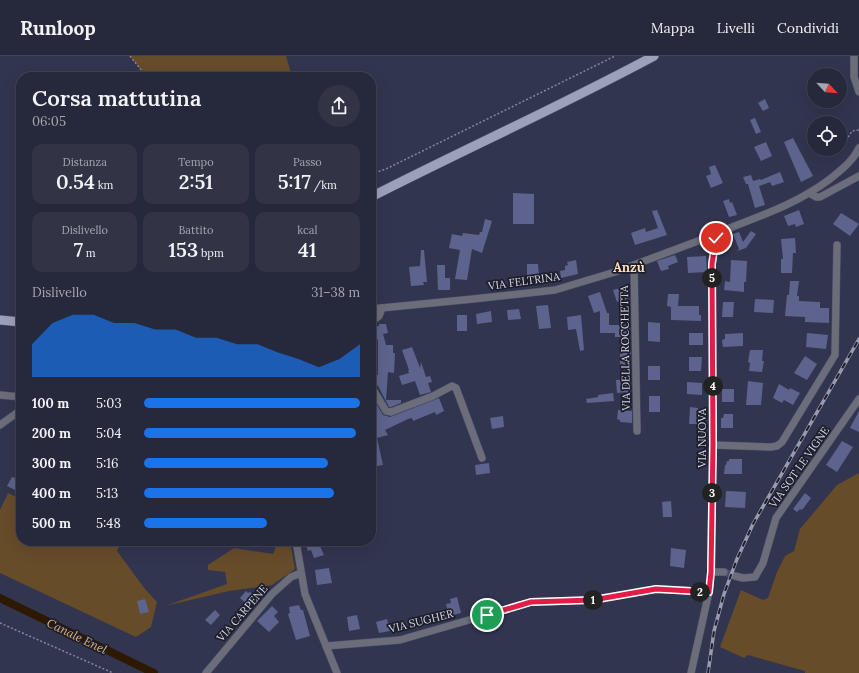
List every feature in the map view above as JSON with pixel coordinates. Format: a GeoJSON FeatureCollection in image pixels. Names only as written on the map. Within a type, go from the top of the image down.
{"type":"FeatureCollection","features":[{"type":"Feature","properties":{"kind":"main road"},"geometry":{"type":"LineString","coordinates":[[376,194],[597,86],[654,56]]}},
{"type":"Feature","properties":{"kind":"main road"},"geometry":{"type":"LineString","coordinates":[[0,320],[16,322]]}},
{"type":"Feature","properties":{"kind":"street"},"geometry":{"type":"LineString","coordinates":[[854,56],[854,77],[859,90]]}},
{"type":"Feature","properties":{"kind":"street","name":"VIA FELTRINA"},"geometry":{"type":"LineString","coordinates":[[376,309],[555,290],[634,265],[717,235],[722,231],[779,209],[809,193],[844,168],[859,148]]}},
{"type":"Feature","properties":{"kind":"street"},"geometry":{"type":"LineString","coordinates":[[809,193],[816,197],[820,197],[859,176]]}},
{"type":"Feature","properties":{"kind":"street","name":"VIA NUOVA"},"geometry":{"type":"LineString","coordinates":[[691,673],[709,592],[711,572],[713,445],[712,264],[717,235]]}},
{"type":"Feature","properties":{"kind":"street"},"geometry":{"type":"LineString","coordinates":[[713,445],[777,446],[793,423],[835,355],[837,245]]}},
{"type":"Feature","properties":{"kind":"street","name":"VIA DELLA ROCCHETTA"},"geometry":{"type":"LineString","coordinates":[[634,265],[637,431]]}},
{"type":"Feature","properties":{"kind":"street"},"geometry":{"type":"LineString","coordinates":[[376,318],[382,308]]}},
{"type":"Feature","properties":{"kind":"street"},"geometry":{"type":"LineString","coordinates":[[376,394],[386,411],[391,412],[433,396],[452,386],[456,388],[482,458]]}},
{"type":"Feature","properties":{"kind":"street"},"geometry":{"type":"LineString","coordinates":[[0,395],[16,397]]}},
{"type":"Feature","properties":{"kind":"street","name":"VIA SOT LE VIGNE"},"geometry":{"type":"LineString","coordinates":[[735,576],[743,578],[754,576],[759,571],[776,518],[859,399]]}},
{"type":"Feature","properties":{"kind":"street"},"geometry":{"type":"LineString","coordinates":[[0,425],[16,414]]}},
{"type":"Feature","properties":{"kind":"street"},"geometry":{"type":"LineString","coordinates":[[297,546],[305,594],[337,673]]}},
{"type":"Feature","properties":{"kind":"street"},"geometry":{"type":"LineString","coordinates":[[711,572],[724,572]]}},
{"type":"Feature","properties":{"kind":"street","name":"VIA CARPENE"},"geometry":{"type":"LineString","coordinates":[[206,673],[272,594],[291,577],[301,573]]}},
{"type":"Feature","properties":{"kind":"street","name":"VIA SUGHER"},"geometry":{"type":"LineString","coordinates":[[326,646],[400,640],[531,602],[593,600],[656,589],[709,592]]}},
{"type":"Feature","properties":{"kind":"path"},"geometry":{"type":"LineString","coordinates":[[130,56],[141,72]]}},
{"type":"Feature","properties":{"kind":"path"},"geometry":{"type":"LineString","coordinates":[[376,172],[386,169],[615,56]]}},
{"type":"Feature","properties":{"kind":"path"},"geometry":{"type":"LineString","coordinates":[[847,139],[852,131],[859,130]]}},
{"type":"Feature","properties":{"kind":"path"},"geometry":{"type":"LineString","coordinates":[[0,623],[113,673]]}},
{"type":"Feature","properties":{"kind":"shaded area"},"geometry":{"type":"Polygon","coordinates":[[[130,56],[286,56],[291,72],[142,72],[130,56]]]}},
{"type":"Feature","properties":{"kind":"shaded area"},"geometry":{"type":"Polygon","coordinates":[[[859,473],[859,673],[805,673],[805,671],[748,655],[744,658],[720,647],[741,590],[763,600],[768,598],[777,572],[785,556],[794,551],[800,529],[837,485],[859,473]]]}},
{"type":"Feature","properties":{"kind":"shaded area"},"geometry":{"type":"Polygon","coordinates":[[[8,493],[16,497],[16,546],[119,546],[117,551],[145,589],[157,602],[151,627],[136,637],[0,573],[0,510],[8,493]]]}},
{"type":"Feature","properties":{"kind":"shaded area"},"geometry":{"type":"Polygon","coordinates":[[[276,546],[291,546],[295,569],[272,585],[229,591],[165,606],[227,584],[225,572],[208,570],[208,565],[234,548],[273,554],[276,546]]]}},
{"type":"Feature","properties":{"kind":"building"},"geometry":{"type":"Polygon","coordinates":[[[765,99],[769,108],[763,111],[758,103],[765,99]]]}},
{"type":"Feature","properties":{"kind":"building"},"geometry":{"type":"Polygon","coordinates":[[[755,118],[761,132],[756,134],[750,120],[755,118]]]}},
{"type":"Feature","properties":{"kind":"building"},"geometry":{"type":"Polygon","coordinates":[[[793,138],[813,176],[801,182],[784,142],[793,138]]]}},
{"type":"Feature","properties":{"kind":"building"},"geometry":{"type":"Polygon","coordinates":[[[766,142],[772,156],[761,161],[754,147],[766,142]]]}},
{"type":"Feature","properties":{"kind":"building"},"geometry":{"type":"Polygon","coordinates":[[[715,165],[723,183],[711,188],[706,176],[711,174],[709,167],[715,165]]]}},
{"type":"Feature","properties":{"kind":"building"},"geometry":{"type":"Polygon","coordinates":[[[780,172],[784,182],[772,186],[770,182],[759,186],[765,205],[755,208],[748,184],[746,184],[743,177],[751,175],[753,181],[761,180],[780,172]]]}},
{"type":"Feature","properties":{"kind":"building"},"geometry":{"type":"Polygon","coordinates":[[[513,193],[534,194],[534,224],[513,224],[513,193]]]}},
{"type":"Feature","properties":{"kind":"building"},"geometry":{"type":"Polygon","coordinates":[[[729,199],[730,203],[732,202],[737,215],[729,217],[723,201],[729,199]]]}},
{"type":"Feature","properties":{"kind":"building"},"geometry":{"type":"Polygon","coordinates":[[[657,210],[667,235],[635,245],[631,233],[645,228],[646,232],[658,228],[652,211],[657,210]]]}},
{"type":"Feature","properties":{"kind":"building"},"geometry":{"type":"Polygon","coordinates":[[[799,210],[804,224],[796,227],[795,224],[788,226],[784,216],[799,210]]]}},
{"type":"Feature","properties":{"kind":"building"},"geometry":{"type":"Polygon","coordinates":[[[841,213],[859,224],[850,236],[833,224],[841,213]]]}},
{"type":"Feature","properties":{"kind":"building"},"geometry":{"type":"Polygon","coordinates":[[[485,219],[492,221],[482,253],[472,249],[467,280],[455,279],[460,250],[449,248],[452,234],[462,236],[463,233],[479,235],[480,232],[482,232],[485,219]]]}},
{"type":"Feature","properties":{"kind":"building"},"geometry":{"type":"Polygon","coordinates":[[[751,231],[756,234],[746,248],[737,251],[739,249],[733,234],[739,232],[743,242],[751,231]]]}},
{"type":"Feature","properties":{"kind":"building"},"geometry":{"type":"Polygon","coordinates":[[[795,238],[796,253],[793,253],[792,273],[781,273],[781,259],[783,259],[781,239],[795,238]]]}},
{"type":"Feature","properties":{"kind":"building"},"geometry":{"type":"Polygon","coordinates":[[[421,250],[424,250],[427,282],[423,282],[424,285],[411,286],[409,267],[420,266],[421,250]]]}},
{"type":"Feature","properties":{"kind":"building"},"geometry":{"type":"Polygon","coordinates":[[[675,255],[678,262],[668,266],[669,269],[661,271],[657,261],[675,255]]]}},
{"type":"Feature","properties":{"kind":"building"},"geometry":{"type":"Polygon","coordinates":[[[706,256],[707,272],[688,273],[687,257],[706,256]]]}},
{"type":"Feature","properties":{"kind":"building"},"geometry":{"type":"Polygon","coordinates":[[[576,260],[578,274],[561,278],[560,271],[565,270],[565,266],[568,265],[567,262],[576,260]]]}},
{"type":"Feature","properties":{"kind":"building"},"geometry":{"type":"Polygon","coordinates":[[[731,260],[747,261],[744,292],[724,290],[725,281],[730,282],[731,260]]]}},
{"type":"Feature","properties":{"kind":"building"},"geometry":{"type":"Polygon","coordinates":[[[527,264],[538,264],[539,276],[527,276],[527,264]]]}},
{"type":"Feature","properties":{"kind":"building"},"geometry":{"type":"Polygon","coordinates":[[[437,265],[445,265],[445,278],[450,278],[450,290],[438,290],[437,265]]]}},
{"type":"Feature","properties":{"kind":"building"},"geometry":{"type":"Polygon","coordinates":[[[790,281],[799,281],[797,296],[799,296],[799,301],[820,302],[820,308],[829,308],[829,323],[805,322],[805,317],[785,316],[790,281]]]}},
{"type":"Feature","properties":{"kind":"building"},"geometry":{"type":"Polygon","coordinates":[[[627,286],[630,298],[617,302],[613,290],[627,286]]]}},
{"type":"Feature","properties":{"kind":"building"},"geometry":{"type":"Polygon","coordinates":[[[600,292],[607,313],[609,313],[609,325],[630,325],[630,335],[626,335],[626,337],[615,337],[615,333],[600,333],[600,311],[594,313],[588,296],[600,292]]]}},
{"type":"Feature","properties":{"kind":"building"},"geometry":{"type":"Polygon","coordinates":[[[668,294],[679,294],[678,306],[699,306],[701,321],[671,320],[671,307],[667,306],[668,294]]]}},
{"type":"Feature","properties":{"kind":"building"},"geometry":{"type":"Polygon","coordinates":[[[755,299],[774,300],[773,313],[754,312],[755,299]]]}},
{"type":"Feature","properties":{"kind":"building"},"geometry":{"type":"Polygon","coordinates":[[[723,302],[734,302],[733,317],[722,317],[723,302]]]}},
{"type":"Feature","properties":{"kind":"building"},"geometry":{"type":"Polygon","coordinates":[[[548,305],[551,328],[539,329],[536,306],[548,305]]]}},
{"type":"Feature","properties":{"kind":"building"},"geometry":{"type":"Polygon","coordinates":[[[519,309],[521,319],[508,320],[507,310],[519,309]]]}},
{"type":"Feature","properties":{"kind":"building"},"geometry":{"type":"Polygon","coordinates":[[[491,311],[492,322],[477,324],[476,314],[491,311]]]}},
{"type":"Feature","properties":{"kind":"building"},"geometry":{"type":"Polygon","coordinates":[[[457,315],[467,315],[467,331],[457,331],[457,315]]]}},
{"type":"Feature","properties":{"kind":"building"},"geometry":{"type":"Polygon","coordinates":[[[581,315],[584,350],[580,351],[576,329],[568,330],[567,317],[581,315]]]}},
{"type":"Feature","properties":{"kind":"building"},"geometry":{"type":"Polygon","coordinates":[[[648,322],[660,323],[660,342],[648,341],[648,322]]]}},
{"type":"Feature","properties":{"kind":"building"},"geometry":{"type":"Polygon","coordinates":[[[379,324],[386,324],[388,333],[383,334],[386,345],[393,345],[393,353],[395,353],[394,373],[388,372],[386,400],[401,400],[401,403],[391,407],[389,407],[376,384],[376,375],[378,375],[378,339],[376,340],[376,326],[379,326],[379,324]]]}},
{"type":"Feature","properties":{"kind":"building"},"geometry":{"type":"Polygon","coordinates":[[[689,333],[703,333],[703,345],[689,345],[689,333]]]}},
{"type":"Feature","properties":{"kind":"building"},"geometry":{"type":"Polygon","coordinates":[[[743,333],[743,346],[723,347],[722,340],[725,339],[725,334],[743,333]]]}},
{"type":"Feature","properties":{"kind":"building"},"geometry":{"type":"Polygon","coordinates":[[[807,333],[828,335],[826,349],[806,347],[807,333]]]}},
{"type":"Feature","properties":{"kind":"building"},"geometry":{"type":"Polygon","coordinates":[[[412,347],[420,368],[421,362],[426,377],[430,376],[432,382],[428,383],[431,392],[420,395],[415,381],[402,385],[399,376],[409,373],[409,370],[402,350],[412,347]]]}},
{"type":"Feature","properties":{"kind":"building"},"geometry":{"type":"Polygon","coordinates":[[[620,350],[631,350],[631,366],[620,367],[620,350]]]}},
{"type":"Feature","properties":{"kind":"building"},"geometry":{"type":"Polygon","coordinates":[[[750,350],[763,350],[762,361],[764,361],[762,372],[749,371],[750,363],[748,362],[750,350]]]}},
{"type":"Feature","properties":{"kind":"building"},"geometry":{"type":"Polygon","coordinates":[[[805,356],[817,364],[807,380],[794,373],[805,356]]]}},
{"type":"Feature","properties":{"kind":"building"},"geometry":{"type":"Polygon","coordinates":[[[689,357],[702,357],[701,371],[689,371],[689,357]]]}},
{"type":"Feature","properties":{"kind":"building"},"geometry":{"type":"Polygon","coordinates":[[[648,366],[660,366],[660,380],[648,380],[648,366]]]}},
{"type":"Feature","properties":{"kind":"building"},"geometry":{"type":"Polygon","coordinates":[[[631,379],[631,400],[626,400],[626,392],[617,393],[616,380],[631,379]]]}},
{"type":"Feature","properties":{"kind":"building"},"geometry":{"type":"Polygon","coordinates":[[[748,381],[763,383],[761,405],[746,405],[748,381]]]}},
{"type":"Feature","properties":{"kind":"building"},"geometry":{"type":"Polygon","coordinates":[[[687,382],[702,383],[702,395],[687,394],[687,382]]]}},
{"type":"Feature","properties":{"kind":"building"},"geometry":{"type":"Polygon","coordinates":[[[779,384],[789,390],[790,388],[800,393],[793,405],[784,400],[782,403],[773,398],[779,384]]]}},
{"type":"Feature","properties":{"kind":"building"},"geometry":{"type":"Polygon","coordinates":[[[722,389],[734,389],[734,402],[722,402],[722,389]]]}},
{"type":"Feature","properties":{"kind":"building"},"geometry":{"type":"Polygon","coordinates":[[[613,393],[614,401],[587,403],[586,399],[598,397],[598,395],[613,393]]]}},
{"type":"Feature","properties":{"kind":"building"},"geometry":{"type":"Polygon","coordinates":[[[649,396],[660,396],[660,412],[649,412],[649,396]]]}},
{"type":"Feature","properties":{"kind":"building"},"geometry":{"type":"Polygon","coordinates":[[[439,398],[444,411],[436,415],[435,412],[413,421],[412,418],[408,419],[385,430],[388,435],[377,438],[383,465],[376,466],[376,403],[383,415],[390,417],[439,398]]]}},
{"type":"Feature","properties":{"kind":"building"},"geometry":{"type":"Polygon","coordinates":[[[690,407],[698,408],[698,418],[702,418],[702,424],[689,424],[690,407]]]}},
{"type":"Feature","properties":{"kind":"building"},"geometry":{"type":"Polygon","coordinates":[[[618,410],[632,411],[632,423],[620,422],[620,420],[617,419],[618,410]]]}},
{"type":"Feature","properties":{"kind":"building"},"geometry":{"type":"Polygon","coordinates":[[[859,411],[859,432],[850,428],[859,411]]]}},
{"type":"Feature","properties":{"kind":"building"},"geometry":{"type":"Polygon","coordinates":[[[724,414],[733,414],[733,428],[721,428],[721,418],[723,418],[724,414]]]}},
{"type":"Feature","properties":{"kind":"building"},"geometry":{"type":"Polygon","coordinates":[[[503,416],[504,427],[492,429],[490,418],[503,416]]]}},
{"type":"Feature","properties":{"kind":"building"},"geometry":{"type":"Polygon","coordinates":[[[842,441],[853,447],[837,472],[826,465],[842,441]]]}},
{"type":"Feature","properties":{"kind":"building"},"geometry":{"type":"Polygon","coordinates":[[[729,459],[742,459],[742,474],[724,474],[725,465],[729,459]]]}},
{"type":"Feature","properties":{"kind":"building"},"geometry":{"type":"Polygon","coordinates":[[[489,463],[490,473],[476,475],[475,465],[489,463]]]}},
{"type":"Feature","properties":{"kind":"building"},"geometry":{"type":"Polygon","coordinates":[[[16,476],[16,490],[7,486],[12,477],[15,478],[16,476]]]}},
{"type":"Feature","properties":{"kind":"building"},"geometry":{"type":"Polygon","coordinates":[[[726,491],[746,492],[745,508],[725,507],[726,491]]]}},
{"type":"Feature","properties":{"kind":"building"},"geometry":{"type":"Polygon","coordinates":[[[805,493],[811,498],[802,510],[800,509],[797,512],[793,509],[805,493]]]}},
{"type":"Feature","properties":{"kind":"building"},"geometry":{"type":"Polygon","coordinates":[[[671,501],[672,517],[663,517],[662,502],[671,501]]]}},
{"type":"Feature","properties":{"kind":"building"},"geometry":{"type":"Polygon","coordinates":[[[306,546],[320,546],[324,555],[314,558],[311,550],[308,551],[306,546]]]}},
{"type":"Feature","properties":{"kind":"building"},"geometry":{"type":"Polygon","coordinates":[[[671,548],[686,550],[684,568],[670,566],[671,548]]]}},
{"type":"Feature","properties":{"kind":"building"},"geometry":{"type":"Polygon","coordinates":[[[329,568],[332,583],[317,585],[315,570],[329,568]]]}},
{"type":"Feature","properties":{"kind":"building"},"geometry":{"type":"Polygon","coordinates":[[[246,591],[248,593],[250,592],[256,597],[248,605],[240,598],[246,591]]]}},
{"type":"Feature","properties":{"kind":"building"},"geometry":{"type":"Polygon","coordinates":[[[457,597],[461,613],[449,616],[446,604],[451,603],[450,599],[457,597]]]}},
{"type":"Feature","properties":{"kind":"building"},"geometry":{"type":"Polygon","coordinates":[[[145,599],[149,612],[140,614],[137,601],[145,599]]]}},
{"type":"Feature","properties":{"kind":"building"},"geometry":{"type":"Polygon","coordinates":[[[299,605],[301,610],[303,610],[310,636],[296,640],[288,614],[290,613],[289,607],[299,605]]]}},
{"type":"Feature","properties":{"kind":"building"},"geometry":{"type":"Polygon","coordinates":[[[272,606],[278,612],[274,616],[279,622],[269,632],[257,621],[272,606]]]}},
{"type":"Feature","properties":{"kind":"building"},"geometry":{"type":"Polygon","coordinates":[[[215,610],[220,615],[211,625],[205,620],[215,610]]]}},
{"type":"Feature","properties":{"kind":"building"},"geometry":{"type":"Polygon","coordinates":[[[357,615],[360,629],[349,631],[347,617],[357,615]]]}},
{"type":"Feature","properties":{"kind":"building"},"geometry":{"type":"Polygon","coordinates":[[[387,619],[390,631],[379,633],[376,622],[387,619]]]}},
{"type":"Feature","properties":{"kind":"waterway","name":"Canale Enel"},"geometry":{"type":"LineString","coordinates":[[0,598],[154,673]]}},
{"type":"Feature","properties":{"kind":"tunnel"},"geometry":{"type":"LineString","coordinates":[[724,572],[735,576]]}},
{"type":"Feature","properties":{"kind":"railway"},"geometry":{"type":"LineString","coordinates":[[708,673],[714,631],[724,594],[737,559],[753,524],[859,339]]}},
{"type":"Feature","properties":{"kind":"district","name":"Anzù"},"geometry":{"type":"Point","coordinates":[629,267]}},
{"type":"Feature","properties":{"kind":"route"},"geometry":{"type":"LineString","coordinates":[[487,615],[531,602],[593,600],[656,589],[709,592],[711,572],[713,445],[712,264],[716,238]]}}]}
